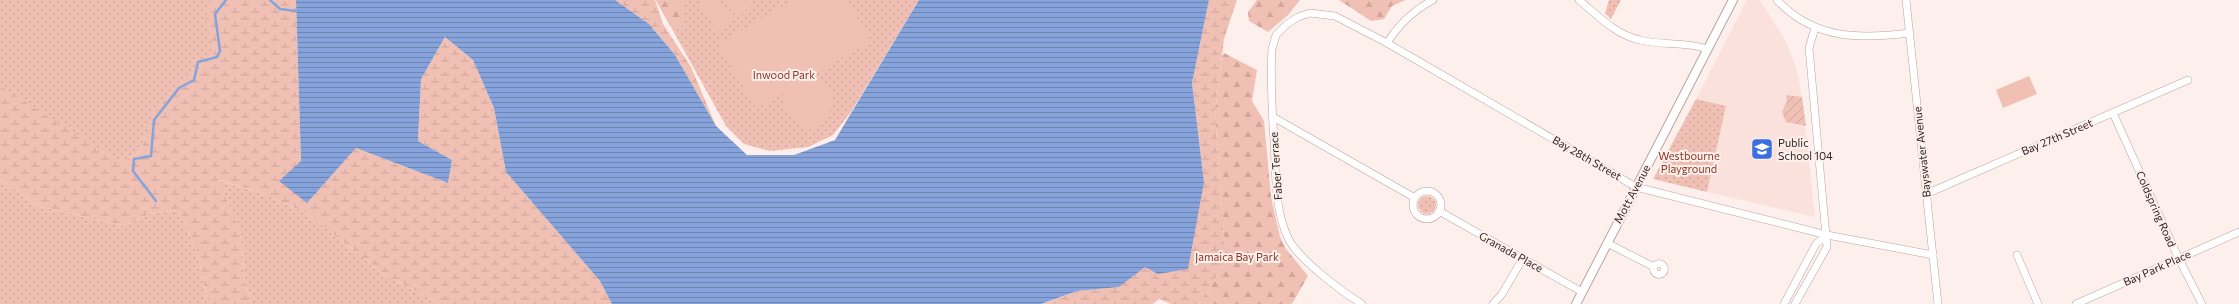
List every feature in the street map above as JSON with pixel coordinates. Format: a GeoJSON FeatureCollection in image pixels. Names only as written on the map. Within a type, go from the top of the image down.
{"type":"FeatureCollection","features":[{"type":"Feature","properties":{"kind":"street"},"geometry":{"type":"LineString","coordinates":[[1387,43],[1404,20],[1422,6],[1434,0]]}},
{"type":"Feature","properties":{"kind":"street"},"geometry":{"type":"LineString","coordinates":[[1579,0],[1623,35],[1639,40],[1693,44],[1707,49]]}},
{"type":"Feature","properties":{"kind":"street","name":"Mott Avenue"},"geometry":{"type":"LineString","coordinates":[[1576,304],[1733,0]]}},
{"type":"Feature","properties":{"kind":"street"},"geometry":{"type":"LineString","coordinates":[[1777,0],[1799,19],[1815,28],[1861,37],[1910,33]]}},
{"type":"Feature","properties":{"kind":"street","name":"Bayswater Avenue"},"geometry":{"type":"LineString","coordinates":[[1908,0],[1910,33],[1938,304]]}},
{"type":"Feature","properties":{"kind":"street","name":"Bay 28th Street"},"geometry":{"type":"LineString","coordinates":[[1310,13],[1335,16],[1387,43],[1636,187],[1827,235],[1933,255]]}},
{"type":"Feature","properties":{"kind":"street","name":"Faber Terrace"},"geometry":{"type":"LineString","coordinates":[[1310,13],[1287,24],[1275,38],[1271,63],[1277,194],[1280,212],[1289,240],[1311,264],[1339,288],[1362,304]]}},
{"type":"Feature","properties":{"kind":"street"},"geometry":{"type":"LineString","coordinates":[[1795,304],[1827,247],[1810,53],[1810,43],[1815,28]]}},
{"type":"Feature","properties":{"kind":"street","name":"Bay 27th Street"},"geometry":{"type":"LineString","coordinates":[[1926,194],[2188,80]]}},
{"type":"Feature","properties":{"kind":"street","name":"Coldspring Road"},"geometry":{"type":"LineString","coordinates":[[2113,113],[2178,259],[2202,304]]}},
{"type":"Feature","properties":{"kind":"street"},"geometry":{"type":"LineString","coordinates":[[1273,117],[1415,198]]}},
{"type":"Feature","properties":{"kind":"street"},"geometry":{"type":"LineString","coordinates":[[1422,192],[1432,192],[1436,194],[1441,202],[1439,211],[1429,219],[1420,217],[1414,211],[1415,198],[1422,192]]}},
{"type":"Feature","properties":{"kind":"street","name":"Granada Place"},"geometry":{"type":"LineString","coordinates":[[1439,211],[1582,292]]}},
{"type":"Feature","properties":{"kind":"street","name":"Bay Park Place"},"geometry":{"type":"LineString","coordinates":[[2076,304],[2239,232]]}},
{"type":"Feature","properties":{"kind":"street"},"geometry":{"type":"LineString","coordinates":[[1784,304],[1816,244],[1827,235]]}},
{"type":"Feature","properties":{"kind":"street"},"geometry":{"type":"LineString","coordinates":[[1607,243],[1654,267]]}},
{"type":"Feature","properties":{"kind":"street"},"geometry":{"type":"LineString","coordinates":[[2017,255],[2038,304]]}},
{"type":"Feature","properties":{"kind":"street"},"geometry":{"type":"LineString","coordinates":[[1493,304],[1502,294],[1523,258]]}},
{"type":"Feature","properties":{"kind":"shaded area","name":"Public School 104"},"geometry":{"type":"Polygon","coordinates":[[[1747,0],[1760,0],[1785,40],[1796,67],[1802,97],[1815,217],[1707,192],[1726,106],[1696,99],[1747,0]]]}},
{"type":"Feature","properties":{"kind":"green space"},"geometry":{"type":"Polygon","coordinates":[[[0,0],[224,0],[211,36],[215,53],[199,66],[145,138],[141,151],[122,162],[0,96],[0,0]]]}},
{"type":"Feature","properties":{"kind":"green space"},"geometry":{"type":"Polygon","coordinates":[[[211,0],[296,0],[301,161],[307,203],[356,148],[448,183],[452,160],[418,141],[421,79],[445,37],[473,60],[494,108],[506,172],[600,281],[612,304],[440,304],[385,275],[308,214],[265,194],[218,180],[241,234],[245,285],[252,304],[208,304],[198,255],[179,210],[149,214],[123,226],[38,206],[0,179],[0,86],[122,162],[141,151],[152,115],[183,79],[215,53],[205,17],[211,0]]]}},
{"type":"Feature","properties":{"kind":"green space"},"geometry":{"type":"Polygon","coordinates":[[[615,0],[655,0],[663,24],[691,67],[716,126],[675,55],[649,24],[615,0]]]}},
{"type":"Feature","properties":{"kind":"green space","name":"Inwood Park"},"geometry":{"type":"Polygon","coordinates":[[[656,0],[919,0],[851,112],[833,135],[808,147],[770,151],[744,144],[726,126],[656,0]]]}},
{"type":"Feature","properties":{"kind":"green space"},"geometry":{"type":"Polygon","coordinates":[[[656,0],[684,0],[683,25],[680,30],[670,26],[656,0]]]}},
{"type":"Feature","properties":{"kind":"green space"},"geometry":{"type":"Polygon","coordinates":[[[705,0],[718,0],[734,20],[719,32],[698,6],[705,0]]]}},
{"type":"Feature","properties":{"kind":"green space"},"geometry":{"type":"Polygon","coordinates":[[[723,0],[748,0],[752,5],[737,18],[723,0]]]}},
{"type":"Feature","properties":{"kind":"green space"},"geometry":{"type":"Polygon","coordinates":[[[793,0],[847,0],[871,41],[813,75],[824,84],[833,96],[831,108],[820,128],[810,130],[786,110],[784,98],[786,91],[756,109],[718,44],[793,0]]]}},
{"type":"Feature","properties":{"kind":"green space"},"geometry":{"type":"Polygon","coordinates":[[[1209,0],[1237,0],[1224,39],[1215,114],[1226,262],[1199,304],[1171,304],[1159,299],[1153,304],[1042,304],[1077,291],[1119,287],[1145,266],[1204,182],[1192,83],[1209,0]]]}},
{"type":"Feature","properties":{"kind":"green space"},"geometry":{"type":"Polygon","coordinates":[[[1257,0],[1300,0],[1288,15],[1268,32],[1249,21],[1248,12],[1257,0]]]}},
{"type":"Feature","properties":{"kind":"green space"},"geometry":{"type":"Polygon","coordinates":[[[1339,0],[1406,0],[1392,6],[1384,19],[1371,21],[1339,0]]]}},
{"type":"Feature","properties":{"kind":"green space"},"geometry":{"type":"Polygon","coordinates":[[[1609,0],[1621,0],[1611,19],[1605,13],[1609,0]]]}},
{"type":"Feature","properties":{"kind":"green space","name":"Jamaica Bay Park"},"geometry":{"type":"Polygon","coordinates":[[[1224,53],[1257,70],[1252,101],[1264,121],[1271,197],[1280,237],[1286,249],[1308,276],[1292,304],[1199,304],[1226,262],[1215,114],[1222,56],[1224,53]]]}},
{"type":"Feature","properties":{"kind":"green space"},"geometry":{"type":"Polygon","coordinates":[[[2029,76],[2037,94],[2003,108],[1996,90],[2029,76]]]}},
{"type":"Feature","properties":{"kind":"green space"},"geometry":{"type":"Polygon","coordinates":[[[1786,95],[1802,97],[1806,126],[1786,122],[1782,112],[1787,101],[1786,95]]]}},
{"type":"Feature","properties":{"kind":"green space","name":"Westbourne Playground"},"geometry":{"type":"Polygon","coordinates":[[[1696,99],[1726,106],[1707,192],[1653,179],[1696,99]]]}},
{"type":"Feature","properties":{"kind":"green space"},"geometry":{"type":"Polygon","coordinates":[[[0,179],[38,206],[123,226],[149,214],[179,210],[198,255],[208,304],[0,304],[0,179]]]}},
{"type":"Feature","properties":{"kind":"green space"},"geometry":{"type":"Polygon","coordinates":[[[217,180],[265,194],[308,214],[385,275],[440,304],[252,304],[245,285],[241,234],[217,180]]]}},
{"type":"Feature","properties":{"kind":"green space"},"geometry":{"type":"Polygon","coordinates":[[[1427,196],[1433,199],[1436,205],[1433,211],[1427,214],[1421,211],[1418,205],[1421,199],[1427,196]]]}},
{"type":"Feature","properties":{"kind":"water"},"geometry":{"type":"Polygon","coordinates":[[[296,0],[615,0],[649,24],[675,55],[716,126],[747,155],[794,155],[835,140],[919,0],[1209,0],[1192,83],[1204,182],[1188,269],[1158,274],[1145,267],[1119,287],[1077,291],[1041,304],[612,304],[600,281],[506,172],[494,108],[473,60],[445,37],[421,79],[418,141],[452,160],[448,183],[356,148],[307,203],[279,181],[301,161],[296,0]]]}},
{"type":"Feature","properties":{"kind":"waterway"},"geometry":{"type":"LineString","coordinates":[[156,201],[133,171],[134,159],[151,156],[154,120],[179,88],[194,80],[198,62],[217,57],[220,51],[215,14],[226,0]]}},
{"type":"Feature","properties":{"kind":"waterway"},"geometry":{"type":"LineString","coordinates":[[270,0],[280,9],[296,11]]}},
{"type":"Feature","properties":{"kind":"place","name":"Public School 104"},"geometry":{"type":"Point","coordinates":[1762,149]}}]}
